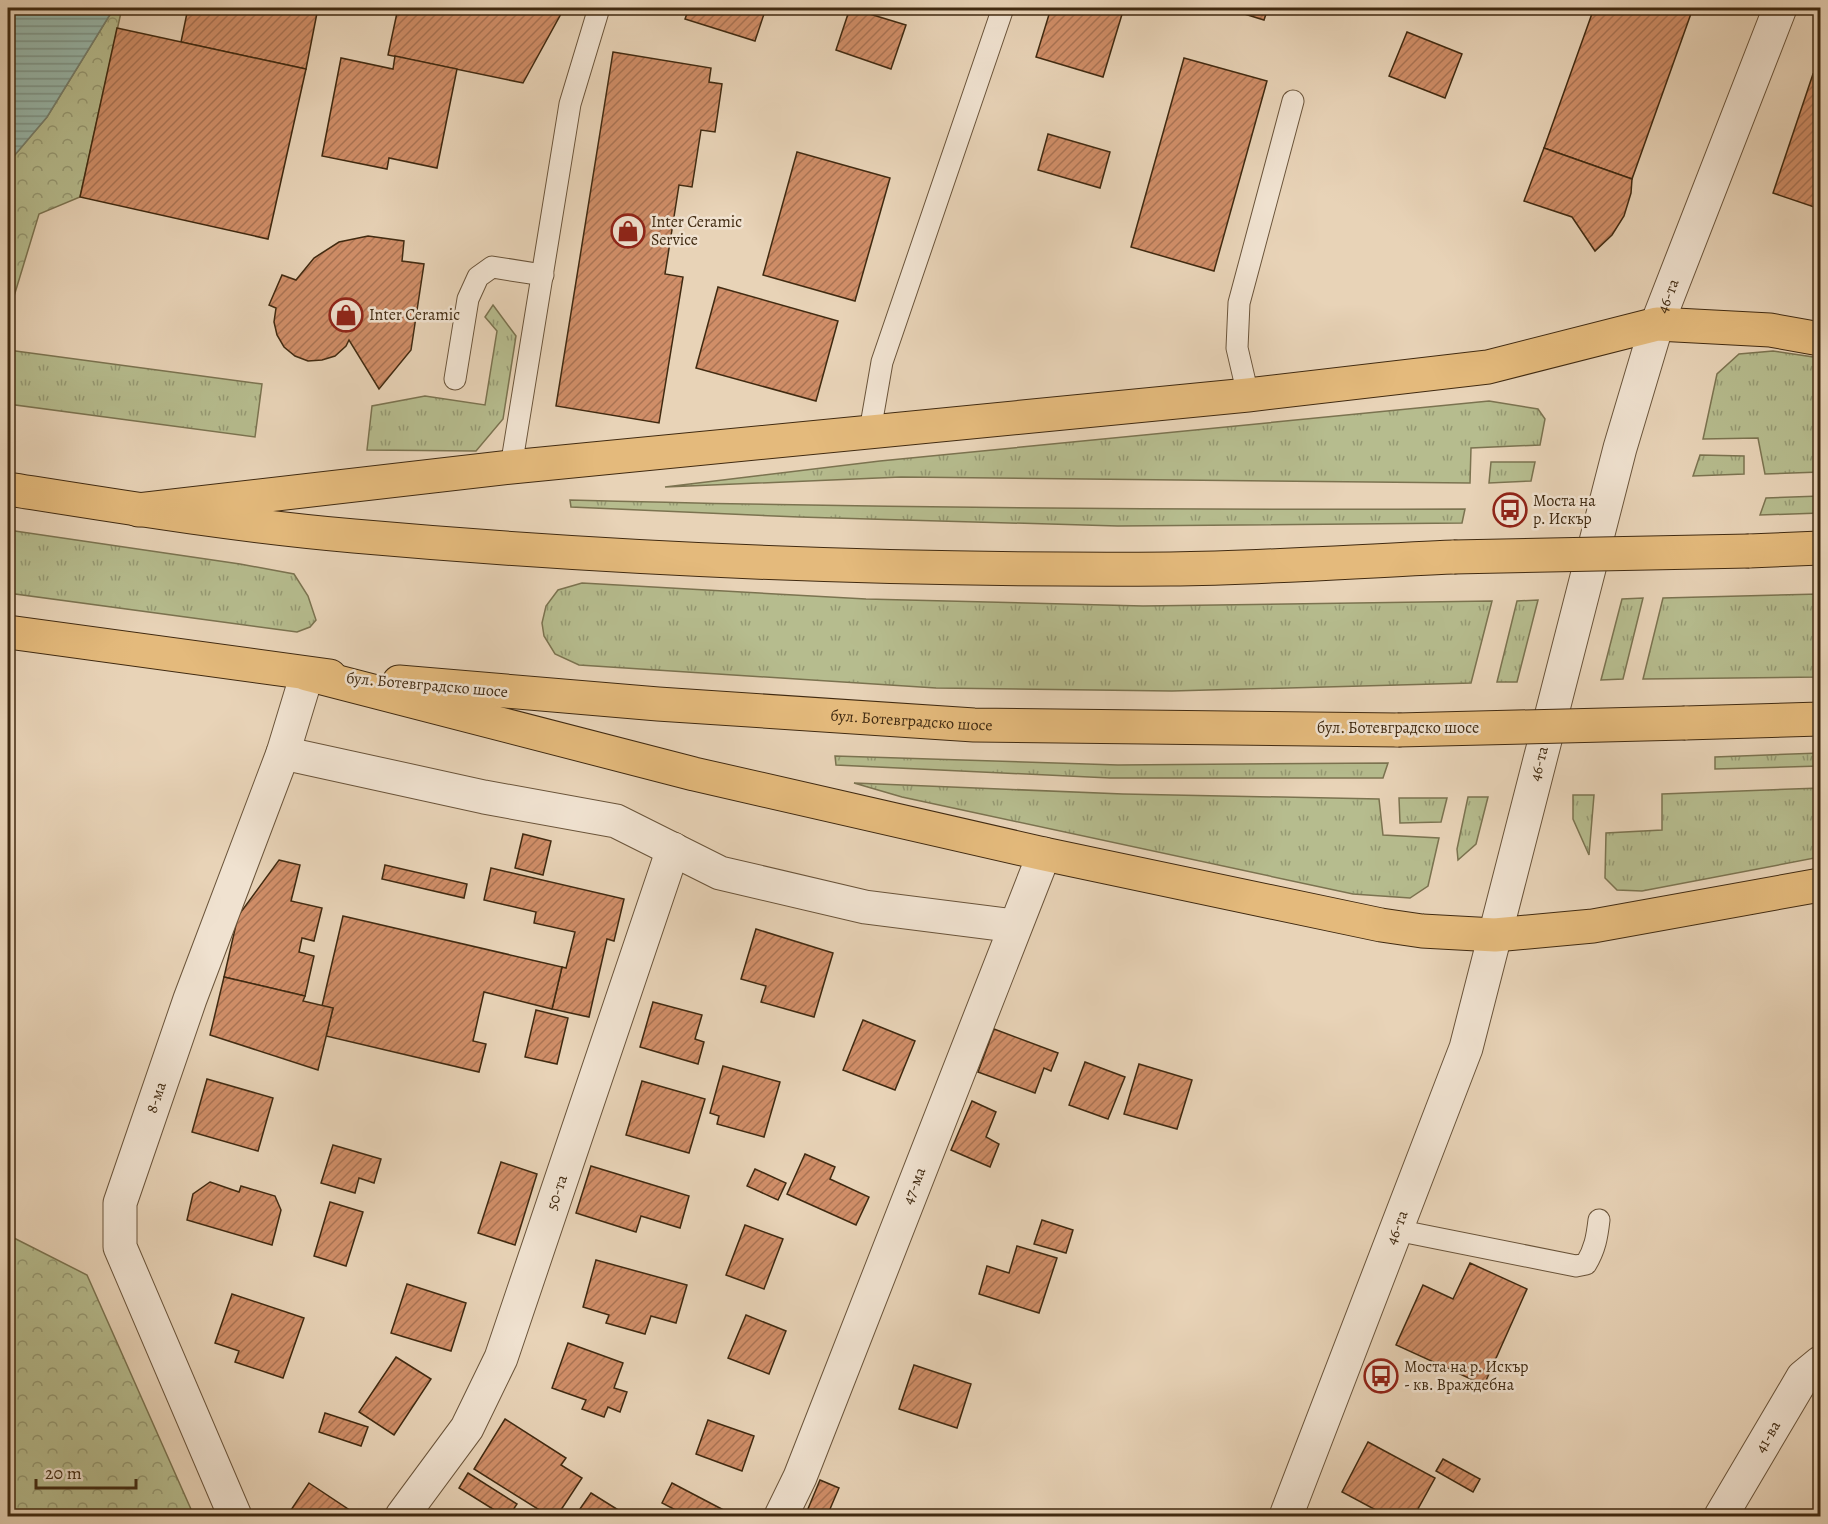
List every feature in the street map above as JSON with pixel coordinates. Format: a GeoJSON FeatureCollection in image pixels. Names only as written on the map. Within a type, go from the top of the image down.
{"type":"FeatureCollection","features":[{"type":"Feature","properties":{"kind":"main road"},"geometry":{"type":"LineString","coordinates":[[138,510],[511,467],[1248,395],[1488,367],[1657,324],[1770,330],[1821,339]]}},
{"type":"Feature","properties":{"kind":"main road"},"geometry":{"type":"LineString","coordinates":[[8,489],[138,510],[352,536],[620,555],[838,566],[1172,569],[1454,557],[1821,548]]}},
{"type":"Feature","properties":{"kind":"main road","name":"бул. Ботевградско шосе"},"geometry":{"type":"LineString","coordinates":[[8,632],[307,674],[670,705],[974,725],[1398,730],[1821,719]]}},
{"type":"Feature","properties":{"kind":"main road"},"geometry":{"type":"LineString","coordinates":[[307,674],[694,774],[1044,854],[1381,925],[1422,931],[1495,935],[1603,924],[1821,885]]}},
{"type":"Feature","properties":{"kind":"street","name":"46-та"},"geometry":{"type":"LineString","coordinates":[[1286,1516],[1466,1048],[1620,448],[1657,324],[1780,8]]}},
{"type":"Feature","properties":{"kind":"street","name":"8-ма"},"geometry":{"type":"LineString","coordinates":[[235,1516],[120,1247],[120,1203],[190,999],[283,753],[307,674]]}},
{"type":"Feature","properties":{"kind":"street"},"geometry":{"type":"LineString","coordinates":[[283,753],[484,797],[616,821],[720,873],[865,908],[1015,926]]}},
{"type":"Feature","properties":{"kind":"street","name":"50-та"},"geometry":{"type":"LineString","coordinates":[[402,1516],[467,1428],[501,1358],[673,849]]}},
{"type":"Feature","properties":{"kind":"street","name":"47-ма"},"geometry":{"type":"LineString","coordinates":[[781,1516],[804,1466],[1044,854]]}},
{"type":"Feature","properties":{"kind":"street","name":"41-ва"},"geometry":{"type":"LineString","coordinates":[[1721,1516],[1803,1377],[1821,1363]]}},
{"type":"Feature","properties":{"kind":"lane"},"geometry":{"type":"LineString","coordinates":[[511,467],[570,104],[599,8]]}},
{"type":"Feature","properties":{"kind":"lane"},"geometry":{"type":"LineString","coordinates":[[870,431],[882,362],[1003,8]]}},
{"type":"Feature","properties":{"kind":"lane"},"geometry":{"type":"LineString","coordinates":[[1248,395],[1237,348],[1239,303],[1293,101]]}},
{"type":"Feature","properties":{"kind":"lane"},"geometry":{"type":"LineString","coordinates":[[455,379],[468,299],[477,277],[492,267],[543,275]]}},
{"type":"Feature","properties":{"kind":"lane"},"geometry":{"type":"LineString","coordinates":[[1396,1230],[1576,1266],[1586,1264],[1591,1257],[1596,1245],[1599,1220]]}},
{"type":"Feature","properties":{"kind":"green space"},"geometry":{"type":"Polygon","coordinates":[[[114,8],[122,8],[80,197],[39,214],[8,316],[8,163],[47,117],[114,8]]]}},
{"type":"Feature","properties":{"kind":"green space"},"geometry":{"type":"Polygon","coordinates":[[[493,305],[516,336],[503,419],[476,451],[367,450],[372,406],[425,396],[485,405],[497,331],[485,317],[493,305]]]}},
{"type":"Feature","properties":{"kind":"green space"},"geometry":{"type":"Polygon","coordinates":[[[8,350],[262,384],[255,437],[8,404],[8,350]]]}},
{"type":"Feature","properties":{"kind":"green space"},"geometry":{"type":"Polygon","coordinates":[[[1773,351],[1820,358],[1820,472],[1765,474],[1758,438],[1703,439],[1717,374],[1739,354],[1773,351]]]}},
{"type":"Feature","properties":{"kind":"green space"},"geometry":{"type":"Polygon","coordinates":[[[1489,401],[1538,409],[1545,419],[1540,445],[1471,448],[1470,483],[901,477],[665,487],[880,461],[1489,401]]]}},
{"type":"Feature","properties":{"kind":"green space"},"geometry":{"type":"Polygon","coordinates":[[[1700,455],[1744,456],[1744,474],[1693,476],[1700,455]]]}},
{"type":"Feature","properties":{"kind":"green space"},"geometry":{"type":"Polygon","coordinates":[[[1491,462],[1535,462],[1531,481],[1489,483],[1491,462]]]}},
{"type":"Feature","properties":{"kind":"green space"},"geometry":{"type":"Polygon","coordinates":[[[1820,496],[1820,513],[1760,515],[1766,498],[1820,496]]]}},
{"type":"Feature","properties":{"kind":"green space"},"geometry":{"type":"Polygon","coordinates":[[[570,500],[1018,508],[1465,509],[1462,523],[1118,526],[799,517],[571,507],[570,500]]]}},
{"type":"Feature","properties":{"kind":"green space"},"geometry":{"type":"Polygon","coordinates":[[[8,530],[294,574],[308,596],[316,620],[310,627],[297,632],[8,593],[8,530]]]}},
{"type":"Feature","properties":{"kind":"green space"},"geometry":{"type":"Polygon","coordinates":[[[582,583],[866,599],[1143,606],[1492,601],[1471,683],[1172,691],[936,688],[579,665],[555,654],[544,636],[542,623],[546,606],[558,590],[582,583]]]}},
{"type":"Feature","properties":{"kind":"green space"},"geometry":{"type":"Polygon","coordinates":[[[1820,594],[1820,677],[1643,679],[1663,598],[1820,594]]]}},
{"type":"Feature","properties":{"kind":"green space"},"geometry":{"type":"Polygon","coordinates":[[[1643,598],[1623,679],[1601,680],[1622,599],[1643,598]]]}},
{"type":"Feature","properties":{"kind":"green space"},"geometry":{"type":"Polygon","coordinates":[[[1538,600],[1517,682],[1497,682],[1517,601],[1538,600]]]}},
{"type":"Feature","properties":{"kind":"green space"},"geometry":{"type":"Polygon","coordinates":[[[1820,753],[1820,766],[1715,769],[1715,757],[1820,753]]]}},
{"type":"Feature","properties":{"kind":"green space"},"geometry":{"type":"Polygon","coordinates":[[[835,756],[1118,765],[1388,763],[1383,778],[1110,778],[836,765],[835,756]]]}},
{"type":"Feature","properties":{"kind":"green space"},"geometry":{"type":"Polygon","coordinates":[[[854,783],[1123,794],[1379,799],[1383,835],[1439,838],[1428,886],[1410,898],[1353,894],[902,797],[854,783]]]}},
{"type":"Feature","properties":{"kind":"green space"},"geometry":{"type":"Polygon","coordinates":[[[1820,788],[1820,857],[1642,891],[1617,890],[1605,878],[1606,833],[1662,830],[1662,794],[1820,788]]]}},
{"type":"Feature","properties":{"kind":"green space"},"geometry":{"type":"Polygon","coordinates":[[[1573,795],[1594,795],[1589,855],[1573,819],[1573,795]]]}},
{"type":"Feature","properties":{"kind":"green space"},"geometry":{"type":"Polygon","coordinates":[[[1468,797],[1488,797],[1476,844],[1458,860],[1457,849],[1468,797]]]}},
{"type":"Feature","properties":{"kind":"green space"},"geometry":{"type":"Polygon","coordinates":[[[1399,798],[1447,798],[1441,822],[1400,823],[1399,798]]]}},
{"type":"Feature","properties":{"kind":"green space"},"geometry":{"type":"Polygon","coordinates":[[[8,1235],[87,1275],[194,1516],[8,1516],[8,1235]]]}},
{"type":"Feature","properties":{"kind":"water"},"geometry":{"type":"Polygon","coordinates":[[[8,8],[114,8],[47,117],[8,163],[8,8]]]}},
{"type":"Feature","properties":{"kind":"building"},"geometry":{"type":"Polygon","coordinates":[[[188,8],[318,8],[306,69],[181,42],[188,8]]]}},
{"type":"Feature","properties":{"kind":"building"},"geometry":{"type":"Polygon","coordinates":[[[398,8],[540,8],[562,12],[523,83],[388,55],[398,8]]]}},
{"type":"Feature","properties":{"kind":"building"},"geometry":{"type":"Polygon","coordinates":[[[689,8],[766,8],[755,41],[685,19],[689,8]]]}},
{"type":"Feature","properties":{"kind":"building"},"geometry":{"type":"Polygon","coordinates":[[[850,8],[906,25],[891,69],[836,50],[850,8]]]}},
{"type":"Feature","properties":{"kind":"building"},"geometry":{"type":"Polygon","coordinates":[[[1051,8],[1110,8],[1123,11],[1103,77],[1036,57],[1051,8]]]}},
{"type":"Feature","properties":{"kind":"building"},"geometry":{"type":"Polygon","coordinates":[[[1225,8],[1268,8],[1264,20],[1225,8]]]}},
{"type":"Feature","properties":{"kind":"building"},"geometry":{"type":"Polygon","coordinates":[[[1594,8],[1693,8],[1632,179],[1544,148],[1594,8]]]}},
{"type":"Feature","properties":{"kind":"building"},"geometry":{"type":"Polygon","coordinates":[[[117,28],[306,69],[268,239],[80,197],[117,28]]]}},
{"type":"Feature","properties":{"kind":"building"},"geometry":{"type":"Polygon","coordinates":[[[1407,32],[1462,54],[1445,98],[1389,76],[1407,32]]]}},
{"type":"Feature","properties":{"kind":"building","name":"Inter Ceramic Service"},"geometry":{"type":"Polygon","coordinates":[[[613,52],[711,68],[709,82],[722,84],[715,132],[701,130],[692,187],[679,185],[665,274],[683,277],[659,423],[556,406],[613,52]]]}},
{"type":"Feature","properties":{"kind":"building"},"geometry":{"type":"Polygon","coordinates":[[[395,56],[457,69],[437,168],[389,158],[387,169],[322,156],[341,58],[393,69],[395,56]]]}},
{"type":"Feature","properties":{"kind":"building"},"geometry":{"type":"Polygon","coordinates":[[[1184,58],[1267,81],[1214,271],[1131,247],[1184,58]]]}},
{"type":"Feature","properties":{"kind":"building"},"geometry":{"type":"Polygon","coordinates":[[[1813,74],[1820,76],[1820,209],[1773,193],[1813,74]]]}},
{"type":"Feature","properties":{"kind":"building"},"geometry":{"type":"Polygon","coordinates":[[[1048,134],[1110,152],[1100,188],[1038,170],[1048,134]]]}},
{"type":"Feature","properties":{"kind":"building"},"geometry":{"type":"Polygon","coordinates":[[[1544,148],[1632,179],[1631,193],[1624,216],[1612,235],[1595,251],[1572,217],[1524,201],[1544,148]]]}},
{"type":"Feature","properties":{"kind":"building"},"geometry":{"type":"Polygon","coordinates":[[[797,152],[890,178],[855,301],[763,275],[797,152]]]}},
{"type":"Feature","properties":{"kind":"building","name":"Inter Ceramic"},"geometry":{"type":"Polygon","coordinates":[[[368,236],[404,241],[402,261],[424,264],[411,350],[379,389],[349,340],[335,356],[322,360],[308,361],[295,356],[284,347],[277,335],[274,322],[276,308],[269,305],[282,275],[296,280],[314,258],[339,242],[368,236]]]}},
{"type":"Feature","properties":{"kind":"building"},"geometry":{"type":"Polygon","coordinates":[[[718,287],[838,321],[816,401],[696,368],[718,287]]]}},
{"type":"Feature","properties":{"kind":"building"},"geometry":{"type":"Polygon","coordinates":[[[523,834],[551,841],[543,875],[515,868],[523,834]]]}},
{"type":"Feature","properties":{"kind":"building"},"geometry":{"type":"Polygon","coordinates":[[[279,860],[300,865],[291,901],[322,908],[314,941],[302,938],[299,952],[314,956],[305,996],[224,977],[238,916],[279,860]]]}},
{"type":"Feature","properties":{"kind":"building"},"geometry":{"type":"Polygon","coordinates":[[[385,865],[467,884],[464,898],[382,879],[385,865]]]}},
{"type":"Feature","properties":{"kind":"building"},"geometry":{"type":"Polygon","coordinates":[[[491,868],[624,899],[614,941],[607,939],[589,1017],[552,1009],[562,967],[566,968],[575,932],[534,923],[536,912],[484,900],[491,868]]]}},
{"type":"Feature","properties":{"kind":"building"},"geometry":{"type":"Polygon","coordinates":[[[343,916],[562,967],[552,1009],[484,992],[473,1041],[486,1044],[479,1072],[326,1036],[333,1008],[322,1006],[343,916]]]}},
{"type":"Feature","properties":{"kind":"building"},"geometry":{"type":"Polygon","coordinates":[[[756,929],[833,953],[814,1017],[761,1002],[766,986],[741,979],[756,929]]]}},
{"type":"Feature","properties":{"kind":"building"},"geometry":{"type":"Polygon","coordinates":[[[224,977],[305,996],[303,1001],[333,1008],[318,1070],[210,1035],[224,977]]]}},
{"type":"Feature","properties":{"kind":"building"},"geometry":{"type":"Polygon","coordinates":[[[653,1002],[702,1015],[695,1039],[704,1042],[698,1064],[640,1047],[653,1002]]]}},
{"type":"Feature","properties":{"kind":"building"},"geometry":{"type":"Polygon","coordinates":[[[536,1010],[568,1018],[557,1064],[525,1057],[536,1010]]]}},
{"type":"Feature","properties":{"kind":"building"},"geometry":{"type":"Polygon","coordinates":[[[863,1020],[915,1041],[895,1090],[843,1070],[863,1020]]]}},
{"type":"Feature","properties":{"kind":"building"},"geometry":{"type":"Polygon","coordinates":[[[994,1029],[1058,1053],[1051,1071],[1044,1068],[1035,1093],[978,1072],[994,1029]]]}},
{"type":"Feature","properties":{"kind":"building"},"geometry":{"type":"Polygon","coordinates":[[[1085,1062],[1125,1077],[1108,1119],[1069,1105],[1085,1062]]]}},
{"type":"Feature","properties":{"kind":"building"},"geometry":{"type":"Polygon","coordinates":[[[1139,1064],[1192,1080],[1177,1129],[1124,1114],[1139,1064]]]}},
{"type":"Feature","properties":{"kind":"building"},"geometry":{"type":"Polygon","coordinates":[[[723,1066],[780,1082],[764,1137],[717,1124],[719,1116],[710,1113],[723,1066]]]}},
{"type":"Feature","properties":{"kind":"building"},"geometry":{"type":"Polygon","coordinates":[[[207,1079],[273,1098],[258,1151],[192,1132],[207,1079]]]}},
{"type":"Feature","properties":{"kind":"building"},"geometry":{"type":"Polygon","coordinates":[[[642,1081],[705,1099],[689,1153],[626,1135],[642,1081]]]}},
{"type":"Feature","properties":{"kind":"building"},"geometry":{"type":"Polygon","coordinates":[[[972,1101],[996,1112],[986,1137],[999,1144],[990,1167],[951,1150],[972,1101]]]}},
{"type":"Feature","properties":{"kind":"building"},"geometry":{"type":"Polygon","coordinates":[[[333,1145],[381,1159],[374,1183],[359,1178],[355,1193],[321,1183],[333,1145]]]}},
{"type":"Feature","properties":{"kind":"building"},"geometry":{"type":"Polygon","coordinates":[[[805,1154],[835,1167],[830,1179],[869,1197],[856,1225],[787,1194],[805,1154]]]}},
{"type":"Feature","properties":{"kind":"building"},"geometry":{"type":"Polygon","coordinates":[[[501,1162],[537,1174],[515,1245],[478,1233],[501,1162]]]}},
{"type":"Feature","properties":{"kind":"building"},"geometry":{"type":"Polygon","coordinates":[[[591,1166],[689,1196],[680,1228],[641,1216],[636,1232],[576,1213],[591,1166]]]}},
{"type":"Feature","properties":{"kind":"building"},"geometry":{"type":"Polygon","coordinates":[[[755,1169],[786,1183],[778,1200],[747,1186],[755,1169]]]}},
{"type":"Feature","properties":{"kind":"building"},"geometry":{"type":"Polygon","coordinates":[[[210,1182],[239,1192],[241,1186],[275,1196],[281,1210],[272,1245],[187,1220],[193,1194],[210,1182]]]}},
{"type":"Feature","properties":{"kind":"building"},"geometry":{"type":"Polygon","coordinates":[[[330,1202],[363,1212],[346,1266],[314,1256],[330,1202]]]}},
{"type":"Feature","properties":{"kind":"building"},"geometry":{"type":"Polygon","coordinates":[[[1042,1220],[1073,1230],[1066,1253],[1034,1244],[1042,1220]]]}},
{"type":"Feature","properties":{"kind":"building"},"geometry":{"type":"Polygon","coordinates":[[[745,1225],[783,1239],[764,1289],[726,1275],[745,1225]]]}},
{"type":"Feature","properties":{"kind":"building"},"geometry":{"type":"Polygon","coordinates":[[[1017,1246],[1057,1258],[1039,1313],[979,1294],[987,1266],[1009,1273],[1017,1246]]]}},
{"type":"Feature","properties":{"kind":"building"},"geometry":{"type":"Polygon","coordinates":[[[596,1260],[687,1285],[676,1323],[651,1316],[645,1334],[606,1323],[609,1315],[583,1307],[596,1260]]]}},
{"type":"Feature","properties":{"kind":"building"},"geometry":{"type":"Polygon","coordinates":[[[1470,1263],[1527,1289],[1484,1385],[1396,1345],[1423,1285],[1453,1299],[1470,1263]]]}},
{"type":"Feature","properties":{"kind":"building"},"geometry":{"type":"Polygon","coordinates":[[[407,1284],[466,1303],[451,1351],[391,1333],[407,1284]]]}},
{"type":"Feature","properties":{"kind":"building"},"geometry":{"type":"Polygon","coordinates":[[[232,1294],[304,1318],[283,1378],[235,1362],[239,1351],[215,1343],[232,1294]]]}},
{"type":"Feature","properties":{"kind":"building"},"geometry":{"type":"Polygon","coordinates":[[[746,1315],[786,1331],[769,1374],[728,1358],[746,1315]]]}},
{"type":"Feature","properties":{"kind":"building"},"geometry":{"type":"Polygon","coordinates":[[[568,1343],[623,1363],[614,1388],[627,1392],[620,1412],[608,1407],[604,1417],[582,1409],[586,1400],[552,1388],[568,1343]]]}},
{"type":"Feature","properties":{"kind":"building"},"geometry":{"type":"Polygon","coordinates":[[[396,1357],[431,1379],[394,1435],[359,1412],[396,1357]]]}},
{"type":"Feature","properties":{"kind":"building"},"geometry":{"type":"Polygon","coordinates":[[[914,1365],[971,1384],[957,1428],[899,1409],[914,1365]]]}},
{"type":"Feature","properties":{"kind":"building"},"geometry":{"type":"Polygon","coordinates":[[[325,1413],[368,1427],[361,1446],[319,1432],[325,1413]]]}},
{"type":"Feature","properties":{"kind":"building"},"geometry":{"type":"Polygon","coordinates":[[[505,1419],[566,1458],[561,1465],[582,1478],[557,1516],[549,1516],[474,1469],[505,1419]]]}},
{"type":"Feature","properties":{"kind":"building"},"geometry":{"type":"Polygon","coordinates":[[[708,1420],[754,1436],[742,1471],[696,1454],[708,1420]]]}},
{"type":"Feature","properties":{"kind":"building"},"geometry":{"type":"Polygon","coordinates":[[[1368,1442],[1435,1478],[1414,1516],[1387,1516],[1342,1492],[1368,1442]]]}},
{"type":"Feature","properties":{"kind":"building"},"geometry":{"type":"Polygon","coordinates":[[[1443,1459],[1480,1479],[1473,1492],[1436,1471],[1443,1459]]]}},
{"type":"Feature","properties":{"kind":"building"},"geometry":{"type":"Polygon","coordinates":[[[468,1473],[517,1504],[509,1516],[504,1516],[459,1488],[468,1473]]]}},
{"type":"Feature","properties":{"kind":"building"},"geometry":{"type":"Polygon","coordinates":[[[820,1480],[839,1488],[827,1516],[805,1516],[820,1480]]]}},
{"type":"Feature","properties":{"kind":"building"},"geometry":{"type":"Polygon","coordinates":[[[309,1483],[351,1511],[347,1516],[287,1516],[309,1483]]]}},
{"type":"Feature","properties":{"kind":"building"},"geometry":{"type":"Polygon","coordinates":[[[672,1483],[735,1516],[687,1516],[662,1503],[672,1483]]]}},
{"type":"Feature","properties":{"kind":"building"},"geometry":{"type":"Polygon","coordinates":[[[591,1493],[628,1516],[575,1516],[591,1493]]]}},
{"type":"Feature","properties":{"kind":"place","name":"Inter Ceramic Service"},"geometry":{"type":"Point","coordinates":[628,231]}},
{"type":"Feature","properties":{"kind":"place","name":"Inter Ceramic"},"geometry":{"type":"Point","coordinates":[346,315]}},
{"type":"Feature","properties":{"kind":"place","name":"Моста на р. Искър"},"geometry":{"type":"Point","coordinates":[1510,510]}},
{"type":"Feature","properties":{"kind":"place","name":"Моста на р. Искър - кв. Враждебна"},"geometry":{"type":"Point","coordinates":[1381,1376]}}]}
